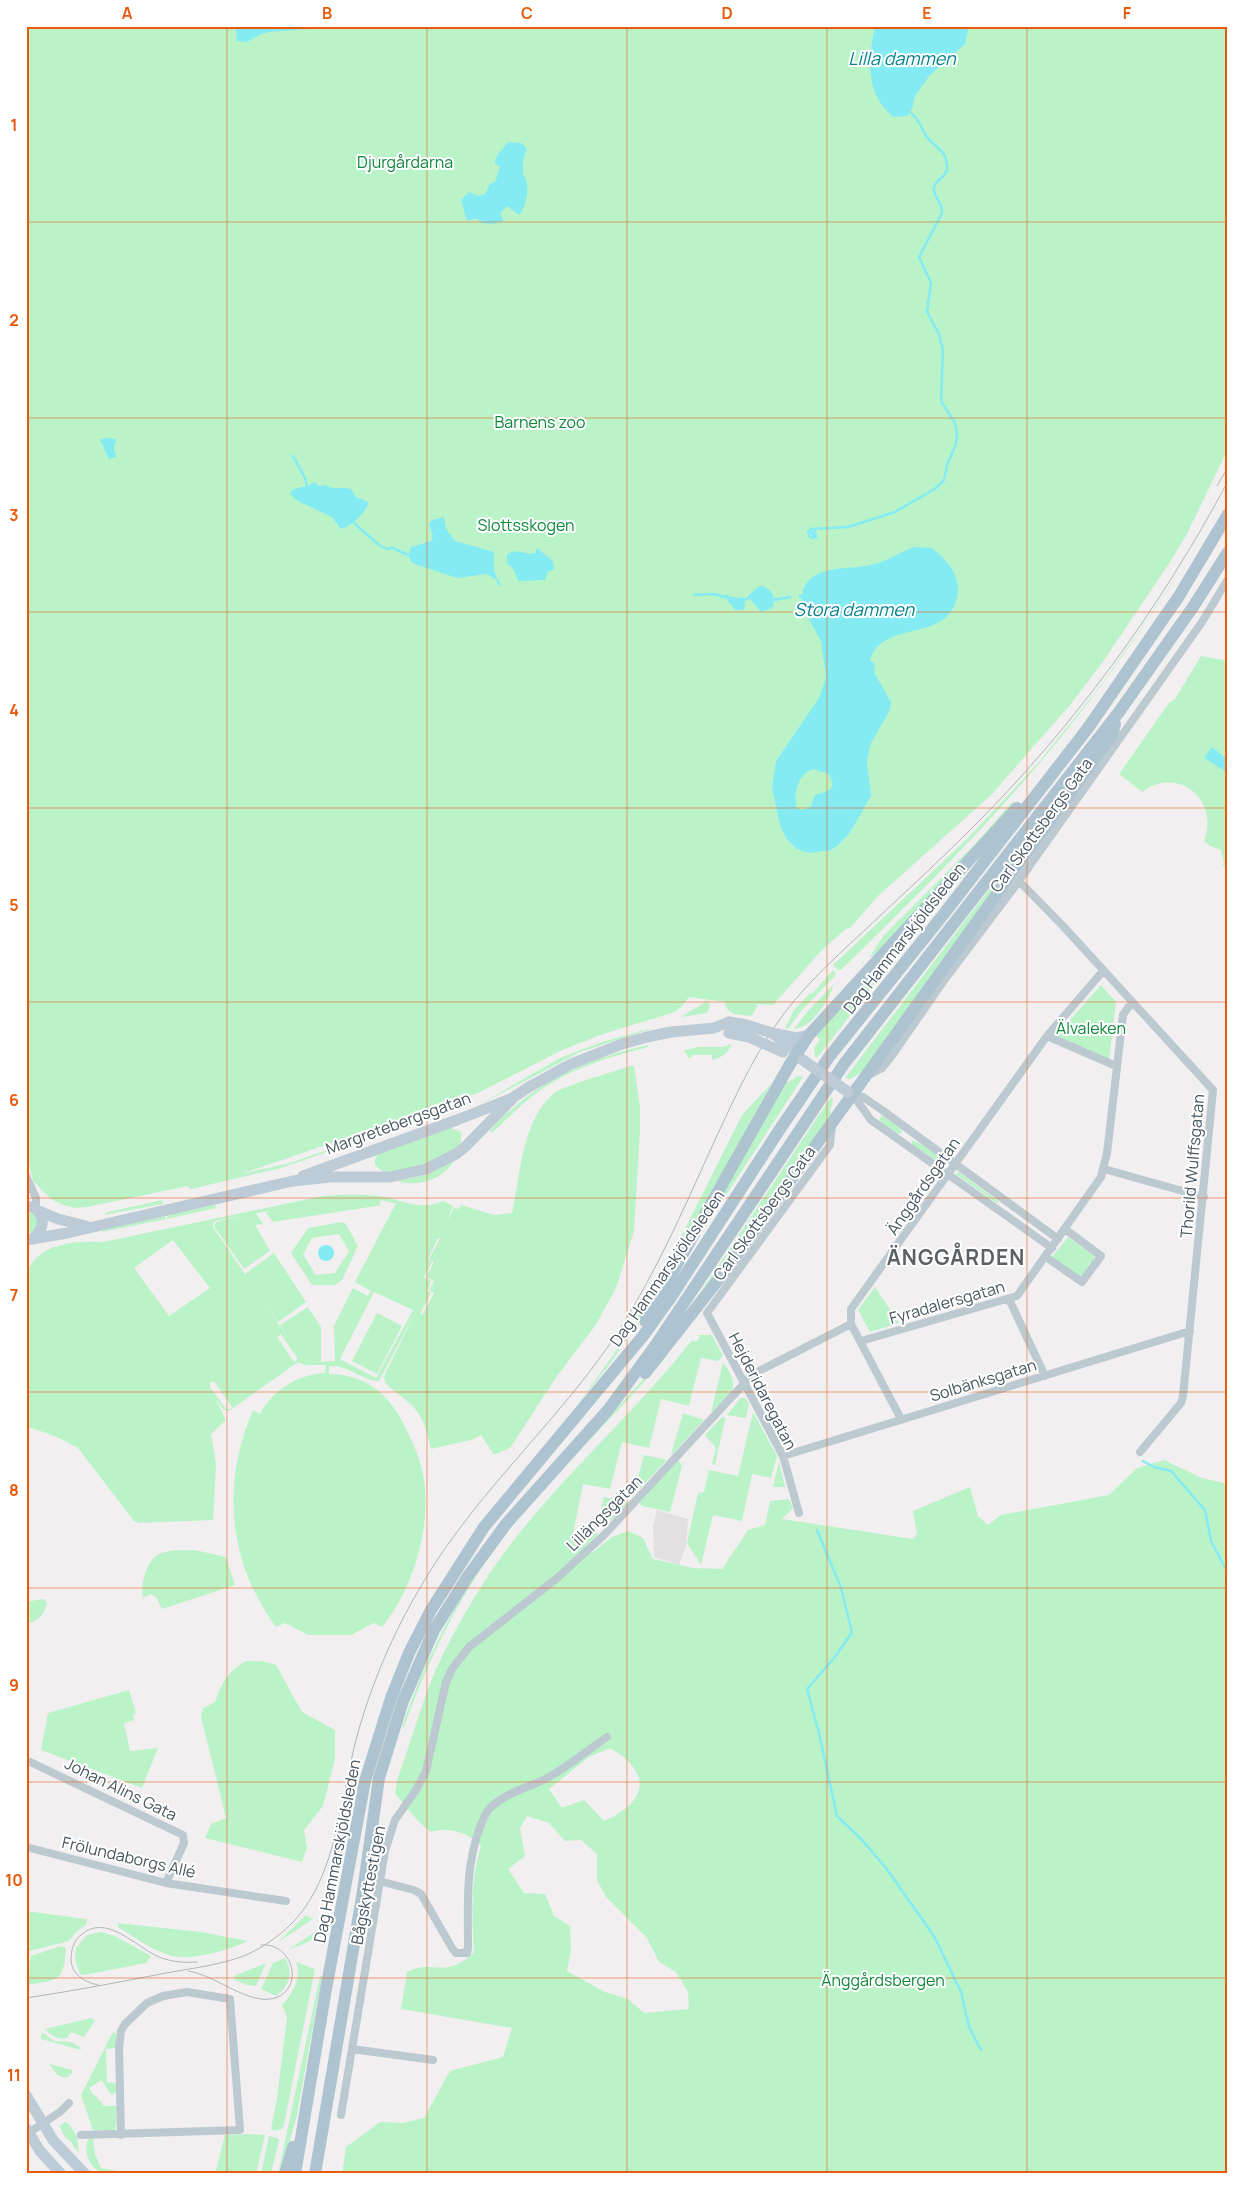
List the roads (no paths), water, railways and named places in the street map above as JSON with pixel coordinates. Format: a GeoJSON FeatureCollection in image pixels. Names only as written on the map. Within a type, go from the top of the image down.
{"type":"FeatureCollection","features":[{"type":"Feature","properties":{"kind":"main road","name":"Dag Hammarskjöldsleden"},"geometry":{"type":"LineString","coordinates":[[296,2174],[305,2108],[365,1781],[391,1698],[430,1610],[484,1527],[619,1366],[671,1297],[829,1057],[1088,728],[1179,596],[1228,514]]}},
{"type":"Feature","properties":{"kind":"main road","name":"Dag Hammarskjöldsleden"},"geometry":{"type":"LineString","coordinates":[[315,2174],[363,1891],[379,1778],[403,1701],[434,1630],[487,1548],[540,1484],[608,1410],[655,1346],[844,1064],[1119,712],[1193,607],[1228,552]]}},
{"type":"Feature","properties":{"kind":"main road"},"geometry":{"type":"LineString","coordinates":[[608,1410],[641,1377],[676,1336],[832,1125],[850,1094],[865,1076],[1113,733],[1119,712]]}},
{"type":"Feature","properties":{"kind":"main road"},"geometry":{"type":"LineString","coordinates":[[619,1366],[791,1050],[809,1035],[1005,821],[1054,771]]}},
{"type":"Feature","properties":{"kind":"main road","name":"Margretebergsgatan"},"geometry":{"type":"LineString","coordinates":[[29,1241],[88,1226],[293,1181],[338,1177],[390,1177],[426,1169],[456,1154],[465,1147],[514,1097],[529,1087],[571,1064],[622,1044],[671,1032],[747,1025],[772,1033],[791,1050],[850,1094]]}},
{"type":"Feature","properties":{"kind":"main road","name":"Margretebergsgatan"},"geometry":{"type":"LineString","coordinates":[[729,1028],[749,1037],[791,1050]]}},
{"type":"Feature","properties":{"kind":"main road","name":"Margretebergsgatan"},"geometry":{"type":"LineString","coordinates":[[293,1181],[514,1097]]}},
{"type":"Feature","properties":{"kind":"main road","name":"Margretebergsgatan"},"geometry":{"type":"LineString","coordinates":[[34,1208],[58,1219],[88,1226]]}},
{"type":"Feature","properties":{"kind":"main road","name":"Margretebergsgatan"},"geometry":{"type":"LineString","coordinates":[[29,1241],[42,1229],[43,1223],[34,1208]]}},
{"type":"Feature","properties":{"kind":"main road"},"geometry":{"type":"LineString","coordinates":[[26,2095],[42,2123],[63,2151],[85,2174]]}},
{"type":"Feature","properties":{"kind":"main road"},"geometry":{"type":"LineString","coordinates":[[285,2174],[305,2108]]}},
{"type":"Feature","properties":{"kind":"main road"},"geometry":{"type":"LineString","coordinates":[[27,2132],[40,2151],[61,2174]]}},
{"type":"Feature","properties":{"kind":"street","name":"Carl Skottsbergs Gata"},"geometry":{"type":"LineString","coordinates":[[865,1076],[874,1074],[891,1057],[945,978],[1019,881],[1202,622],[1228,579]]}},
{"type":"Feature","properties":{"kind":"street","name":"Thorild Wulffsgatan"},"geometry":{"type":"LineString","coordinates":[[1019,881],[1214,1090],[1183,1396],[1180,1404],[1140,1452]]}},
{"type":"Feature","properties":{"kind":"street","name":"Änggårdsgatan"},"geometry":{"type":"LineString","coordinates":[[850,1324],[851,1309],[947,1174],[1047,1036],[1103,971]]}},
{"type":"Feature","properties":{"kind":"street","name":"Fyradalersgatan"},"geometry":{"type":"LineString","coordinates":[[861,1341],[1017,1296],[1096,1186],[1104,1169],[1123,1014],[1132,1002]]}},
{"type":"Feature","properties":{"kind":"street"},"geometry":{"type":"LineString","coordinates":[[1047,1036],[1116,1066]]}},
{"type":"Feature","properties":{"kind":"street"},"geometry":{"type":"LineString","coordinates":[[850,1094],[863,1097],[1058,1239]]}},
{"type":"Feature","properties":{"kind":"street"},"geometry":{"type":"LineString","coordinates":[[850,1094],[871,1120],[1052,1248]]}},
{"type":"Feature","properties":{"kind":"street","name":"Carl Skottsbergs Gata"},"geometry":{"type":"LineString","coordinates":[[707,1312],[830,1146],[832,1125]]}},
{"type":"Feature","properties":{"kind":"street"},"geometry":{"type":"LineString","coordinates":[[902,1143],[911,1131]]}},
{"type":"Feature","properties":{"kind":"street"},"geometry":{"type":"LineString","coordinates":[[1104,1169],[1204,1197]]}},
{"type":"Feature","properties":{"kind":"street"},"geometry":{"type":"LineString","coordinates":[[26,1176],[36,1198],[34,1208]]}},
{"type":"Feature","properties":{"kind":"street"},"geometry":{"type":"LineString","coordinates":[[1000,1210],[1006,1202]]}},
{"type":"Feature","properties":{"kind":"street"},"geometry":{"type":"LineString","coordinates":[[1046,1257],[1082,1282],[1101,1256],[1065,1229]]}},
{"type":"Feature","properties":{"kind":"street"},"geometry":{"type":"LineString","coordinates":[[1009,1299],[1045,1376]]}},
{"type":"Feature","properties":{"kind":"street","name":"Hejderidaregatan"},"geometry":{"type":"LineString","coordinates":[[707,1312],[783,1456],[799,1512]]}},
{"type":"Feature","properties":{"kind":"street"},"geometry":{"type":"LineString","coordinates":[[744,1383],[753,1374],[850,1324],[861,1341],[901,1419]]}},
{"type":"Feature","properties":{"kind":"street","name":"Solbänksgatan"},"geometry":{"type":"LineString","coordinates":[[783,1456],[1190,1330]]}},
{"type":"Feature","properties":{"kind":"street","name":"Lillängsgatan"},"geometry":{"type":"LineString","coordinates":[[469,1646],[556,1579],[603,1536],[744,1383]]}},
{"type":"Feature","properties":{"kind":"street","name":"Bågskyttestigen"},"geometry":{"type":"LineString","coordinates":[[341,2115],[385,1851],[395,1820],[416,1790],[426,1771],[446,1682],[452,1669],[469,1646]]}},
{"type":"Feature","properties":{"kind":"street"},"geometry":{"type":"LineString","coordinates":[[379,1881],[421,1894],[452,1948],[456,1953],[466,1953],[468,1947],[466,1891],[469,1867],[476,1838],[486,1812],[518,1790],[553,1775],[607,1737]]}},
{"type":"Feature","properties":{"kind":"street","name":"Johan Alins Gata"},"geometry":{"type":"LineString","coordinates":[[26,1760],[183,1835],[184,1843],[166,1882]]}},
{"type":"Feature","properties":{"kind":"street","name":"Frölundaborgs Allé"},"geometry":{"type":"LineString","coordinates":[[26,1847],[166,1882],[286,1901]]}},
{"type":"Feature","properties":{"kind":"street"},"geometry":{"type":"LineString","coordinates":[[81,2135],[121,2135],[240,2130],[230,1999],[186,1992],[164,1996],[147,2003],[130,2019],[121,2031],[119,2048],[121,2135]]}},
{"type":"Feature","properties":{"kind":"street"},"geometry":{"type":"LineString","coordinates":[[352,2049],[434,2060]]}},
{"type":"Feature","properties":{"kind":"street"},"geometry":{"type":"LineString","coordinates":[[27,2132],[69,2103]]}},
{"type":"Feature","properties":{"kind":"water"},"geometry":{"type":"Polygon","coordinates":[[[239,26],[314,26],[308,29],[261,34],[247,42],[237,41],[236,30],[239,26]]]}},
{"type":"Feature","properties":{"kind":"water","name":"Lilla dammen"},"geometry":{"type":"Polygon","coordinates":[[[875,26],[969,26],[965,44],[930,75],[915,96],[912,109],[907,116],[894,117],[878,98],[873,87],[870,63],[875,26]]]}},
{"type":"Feature","properties":{"kind":"water"},"geometry":{"type":"Polygon","coordinates":[[[508,142],[521,143],[527,149],[523,160],[523,174],[527,183],[527,195],[522,211],[519,215],[507,206],[500,213],[504,221],[493,224],[482,223],[476,218],[467,221],[461,200],[469,192],[478,196],[485,194],[490,184],[495,182],[500,167],[494,162],[508,142]]]}},
{"type":"Feature","properties":{"kind":"water"},"geometry":{"type":"Polygon","coordinates":[[[105,438],[116,439],[114,448],[116,457],[109,459],[100,440],[105,438]]]}},
{"type":"Feature","properties":{"kind":"water"},"geometry":{"type":"Polygon","coordinates":[[[314,482],[320,486],[351,489],[356,497],[368,502],[368,505],[357,520],[341,529],[332,517],[298,501],[291,495],[291,491],[294,489],[314,482]]]}},
{"type":"Feature","properties":{"kind":"water"},"geometry":{"type":"Polygon","coordinates":[[[444,517],[446,529],[455,541],[494,552],[494,570],[498,581],[487,574],[457,578],[412,563],[408,555],[411,547],[431,541],[433,536],[429,525],[432,520],[444,517]]]}},
{"type":"Feature","properties":{"kind":"water","name":"Stora dammen"},"geometry":{"type":"Polygon","coordinates":[[[914,547],[932,548],[950,566],[956,577],[958,589],[954,607],[945,618],[932,625],[888,639],[877,647],[870,661],[874,662],[875,674],[891,702],[890,710],[870,745],[867,762],[871,796],[849,834],[837,846],[831,850],[809,853],[797,849],[786,838],[780,825],[772,788],[776,761],[819,698],[826,678],[821,641],[803,609],[802,599],[799,597],[799,594],[802,595],[806,584],[813,577],[821,573],[875,564],[914,547]],[[813,769],[803,776],[796,790],[796,807],[798,809],[802,810],[811,806],[815,795],[830,790],[833,784],[829,774],[813,769]]]}},
{"type":"Feature","properties":{"kind":"water"},"geometry":{"type":"Polygon","coordinates":[[[537,548],[553,561],[554,570],[548,571],[545,580],[518,581],[514,570],[507,563],[507,555],[514,551],[531,554],[535,553],[537,548]]]}},
{"type":"Feature","properties":{"kind":"water"},"geometry":{"type":"Polygon","coordinates":[[[762,586],[773,594],[774,600],[772,608],[761,612],[748,596],[758,587],[762,586]]]}},
{"type":"Feature","properties":{"kind":"water"},"geometry":{"type":"Polygon","coordinates":[[[725,594],[731,597],[744,598],[745,606],[743,610],[735,610],[725,597],[725,594]]]}},
{"type":"Feature","properties":{"kind":"water"},"geometry":{"type":"Polygon","coordinates":[[[1212,747],[1228,760],[1228,773],[1204,758],[1212,747]]]}},
{"type":"Feature","properties":{"kind":"water"},"geometry":{"type":"Polygon","coordinates":[[[323,1245],[329,1245],[334,1250],[332,1259],[323,1261],[318,1256],[318,1250],[323,1245]]]}},
{"type":"Feature","properties":{"kind":"waterway"},"geometry":{"type":"LineString","coordinates":[[813,534],[814,536],[811,533],[815,531],[816,537],[812,538],[808,532],[811,529],[848,527],[895,512],[936,488],[944,480],[947,465],[956,444],[957,432],[955,423],[941,401],[943,350],[938,332],[927,312],[931,283],[919,257],[942,213],[934,188],[936,182],[946,172],[947,162],[943,153],[930,141],[914,115],[910,112]]}},
{"type":"Feature","properties":{"kind":"waterway"},"geometry":{"type":"LineString","coordinates":[[293,456],[305,478],[307,486]]}},
{"type":"Feature","properties":{"kind":"waterway"},"geometry":{"type":"LineString","coordinates":[[354,523],[379,545],[387,549],[393,548],[408,555]]}},
{"type":"Feature","properties":{"kind":"waterway"},"geometry":{"type":"LineString","coordinates":[[694,595],[714,594],[725,597]]}},
{"type":"Feature","properties":{"kind":"waterway"},"geometry":{"type":"LineString","coordinates":[[774,600],[790,597]]}},
{"type":"Feature","properties":{"kind":"waterway"},"geometry":{"type":"LineString","coordinates":[[744,600],[749,598]]}},
{"type":"Feature","properties":{"kind":"waterway"},"geometry":{"type":"LineString","coordinates":[[1143,1461],[1154,1467],[1171,1471],[1205,1510],[1211,1541],[1228,1573]]}},
{"type":"Feature","properties":{"kind":"waterway"},"geometry":{"type":"LineString","coordinates":[[817,1530],[841,1588],[852,1632],[835,1657],[807,1689],[819,1733],[837,1816],[862,1840],[886,1868],[934,1936],[961,1992],[969,2027],[981,2050]]}},
{"type":"Feature","properties":{"kind":"tram line"},"geometry":{"type":"LineString","coordinates":[[1217,486],[1228,467]]}},
{"type":"Feature","properties":{"kind":"tram line"},"geometry":{"type":"LineString","coordinates":[[26,1998],[227,1961],[246,1955],[266,1944],[295,1920],[310,1901],[330,1855],[359,1729],[379,1671],[404,1616],[446,1547],[496,1483],[575,1390],[623,1324],[660,1257],[740,1087],[759,1051],[781,1017],[811,982],[838,955],[969,831],[1043,751],[1112,666],[1143,621],[1202,529],[1228,481]]}},
{"type":"Feature","properties":{"kind":"tram line"},"geometry":{"type":"LineString","coordinates":[[99,1985],[80,1977],[73,1969],[71,1959],[75,1942],[81,1935],[91,1929],[101,1927],[111,1929],[150,1953],[164,1959],[178,1962],[197,1962]]}},
{"type":"Feature","properties":{"kind":"tram line"},"geometry":{"type":"LineString","coordinates":[[188,1971],[210,1978],[254,1998],[275,1998],[284,1993],[290,1985],[291,1967],[281,1951],[272,1946],[261,1945]]}},
{"type":"Feature","properties":{"kind":"district","name":"ÄNGGÅRDEN"},"geometry":{"type":"Point","coordinates":[956,1258]}},
{"type":"Feature","properties":{"kind":"park label","name":"Djurgårdarna"},"geometry":{"type":"Point","coordinates":[405,162]}},
{"type":"Feature","properties":{"kind":"park label","name":"Barnens zoo"},"geometry":{"type":"Point","coordinates":[540,422]}},
{"type":"Feature","properties":{"kind":"park label","name":"Slottsskogen"},"geometry":{"type":"Point","coordinates":[526,525]}},
{"type":"Feature","properties":{"kind":"park label","name":"Älvaleken"},"geometry":{"type":"Point","coordinates":[1091,1028]}},
{"type":"Feature","properties":{"kind":"park label","name":"Änggårdsbergen"},"geometry":{"type":"Point","coordinates":[883,1980]}}]}
